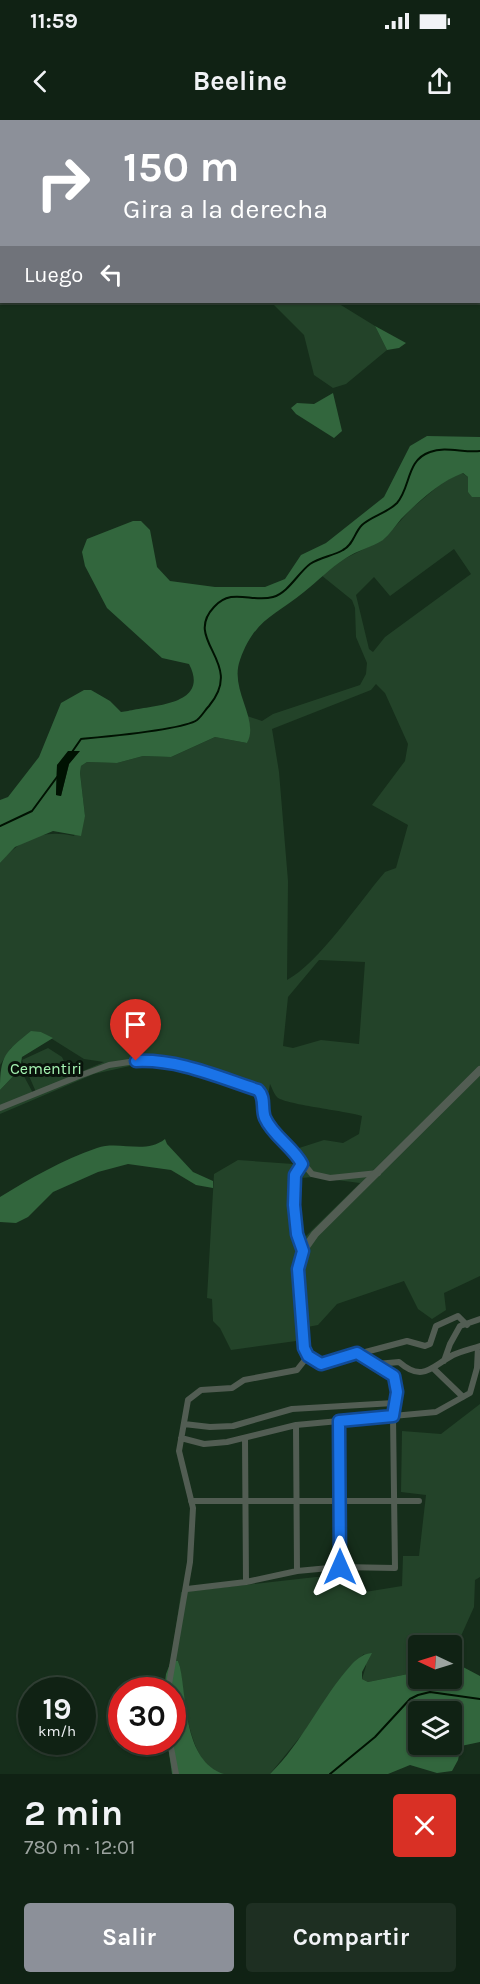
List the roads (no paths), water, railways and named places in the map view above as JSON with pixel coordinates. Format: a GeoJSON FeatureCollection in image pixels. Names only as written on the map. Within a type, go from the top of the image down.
{"type":"FeatureCollection","features":[{"type":"Feature","properties":{"kind":"street"},"geometry":{"type":"LineString","coordinates":[[0,1108],[109,1065],[157,1060],[177,1064],[258,1090],[262,1093],[264,1117],[312,1174],[330,1178],[379,1173]]}},
{"type":"Feature","properties":{"kind":"street"},"geometry":{"type":"LineString","coordinates":[[467,1325],[458,1316],[436,1326],[430,1344],[425,1346],[407,1341],[321,1364],[308,1356],[304,1348],[298,1269],[303,1251],[315,1234],[379,1173],[480,1070]]}},
{"type":"Feature","properties":{"kind":"street"},"geometry":{"type":"LineString","coordinates":[[302,1164],[295,1175],[294,1205],[297,1234],[303,1251]]}},
{"type":"Feature","properties":{"kind":"street"},"geometry":{"type":"LineString","coordinates":[[444,1361],[452,1338],[460,1326],[480,1319]]}},
{"type":"Feature","properties":{"kind":"street"},"geometry":{"type":"LineString","coordinates":[[181,1438],[204,1444],[245,1438],[296,1425],[436,1412],[470,1393],[477,1368],[479,1347],[453,1355],[435,1369],[421,1373],[406,1369],[399,1362],[377,1364]]}},
{"type":"Feature","properties":{"kind":"street"},"geometry":{"type":"LineString","coordinates":[[187,1589],[246,1582],[297,1571],[340,1567],[395,1568],[393,1404],[397,1392],[394,1376],[357,1353]]}},
{"type":"Feature","properties":{"kind":"street"},"geometry":{"type":"LineString","coordinates":[[170,1677],[187,1589],[193,1518],[179,1451],[188,1400],[201,1390],[232,1388],[244,1380],[297,1370],[308,1356]]}},
{"type":"Feature","properties":{"kind":"street"},"geometry":{"type":"LineString","coordinates":[[435,1369],[463,1397]]}},
{"type":"Feature","properties":{"kind":"street"},"geometry":{"type":"LineString","coordinates":[[184,1424],[233,1426],[292,1409],[393,1404]]}},
{"type":"Feature","properties":{"kind":"street"},"geometry":{"type":"LineString","coordinates":[[339,1421],[340,1567]]}},
{"type":"Feature","properties":{"kind":"street"},"geometry":{"type":"LineString","coordinates":[[296,1425],[297,1571]]}},
{"type":"Feature","properties":{"kind":"street"},"geometry":{"type":"LineString","coordinates":[[245,1438],[246,1582]]}},
{"type":"Feature","properties":{"kind":"street"},"geometry":{"type":"LineString","coordinates":[[191,1501],[419,1501]]}},
{"type":"Feature","properties":{"kind":"street"},"geometry":{"type":"LineString","coordinates":[[172,1755],[176,1774]]}},
{"type":"Feature","properties":{"kind":"waterway"},"geometry":{"type":"LineString","coordinates":[[72,752],[81,739],[160,730],[197,720],[219,691],[221,677],[218,664],[205,631],[206,619],[214,607],[228,598],[265,598],[278,595],[310,564],[347,548],[362,525],[397,503],[413,467],[422,456],[436,450],[480,451]]}},
{"type":"Feature","properties":{"kind":"waterway"},"geometry":{"type":"LineString","coordinates":[[0,826],[32,811],[57,777]]}},
{"type":"Feature","properties":{"kind":"waterway"},"geometry":{"type":"LineString","coordinates":[[330,1774],[375,1737],[410,1699],[430,1692],[480,1699]]}},
{"type":"Feature","properties":{"kind":"park label","name":"Cementiri"},"geometry":{"type":"Point","coordinates":[46,1068]}}]}
